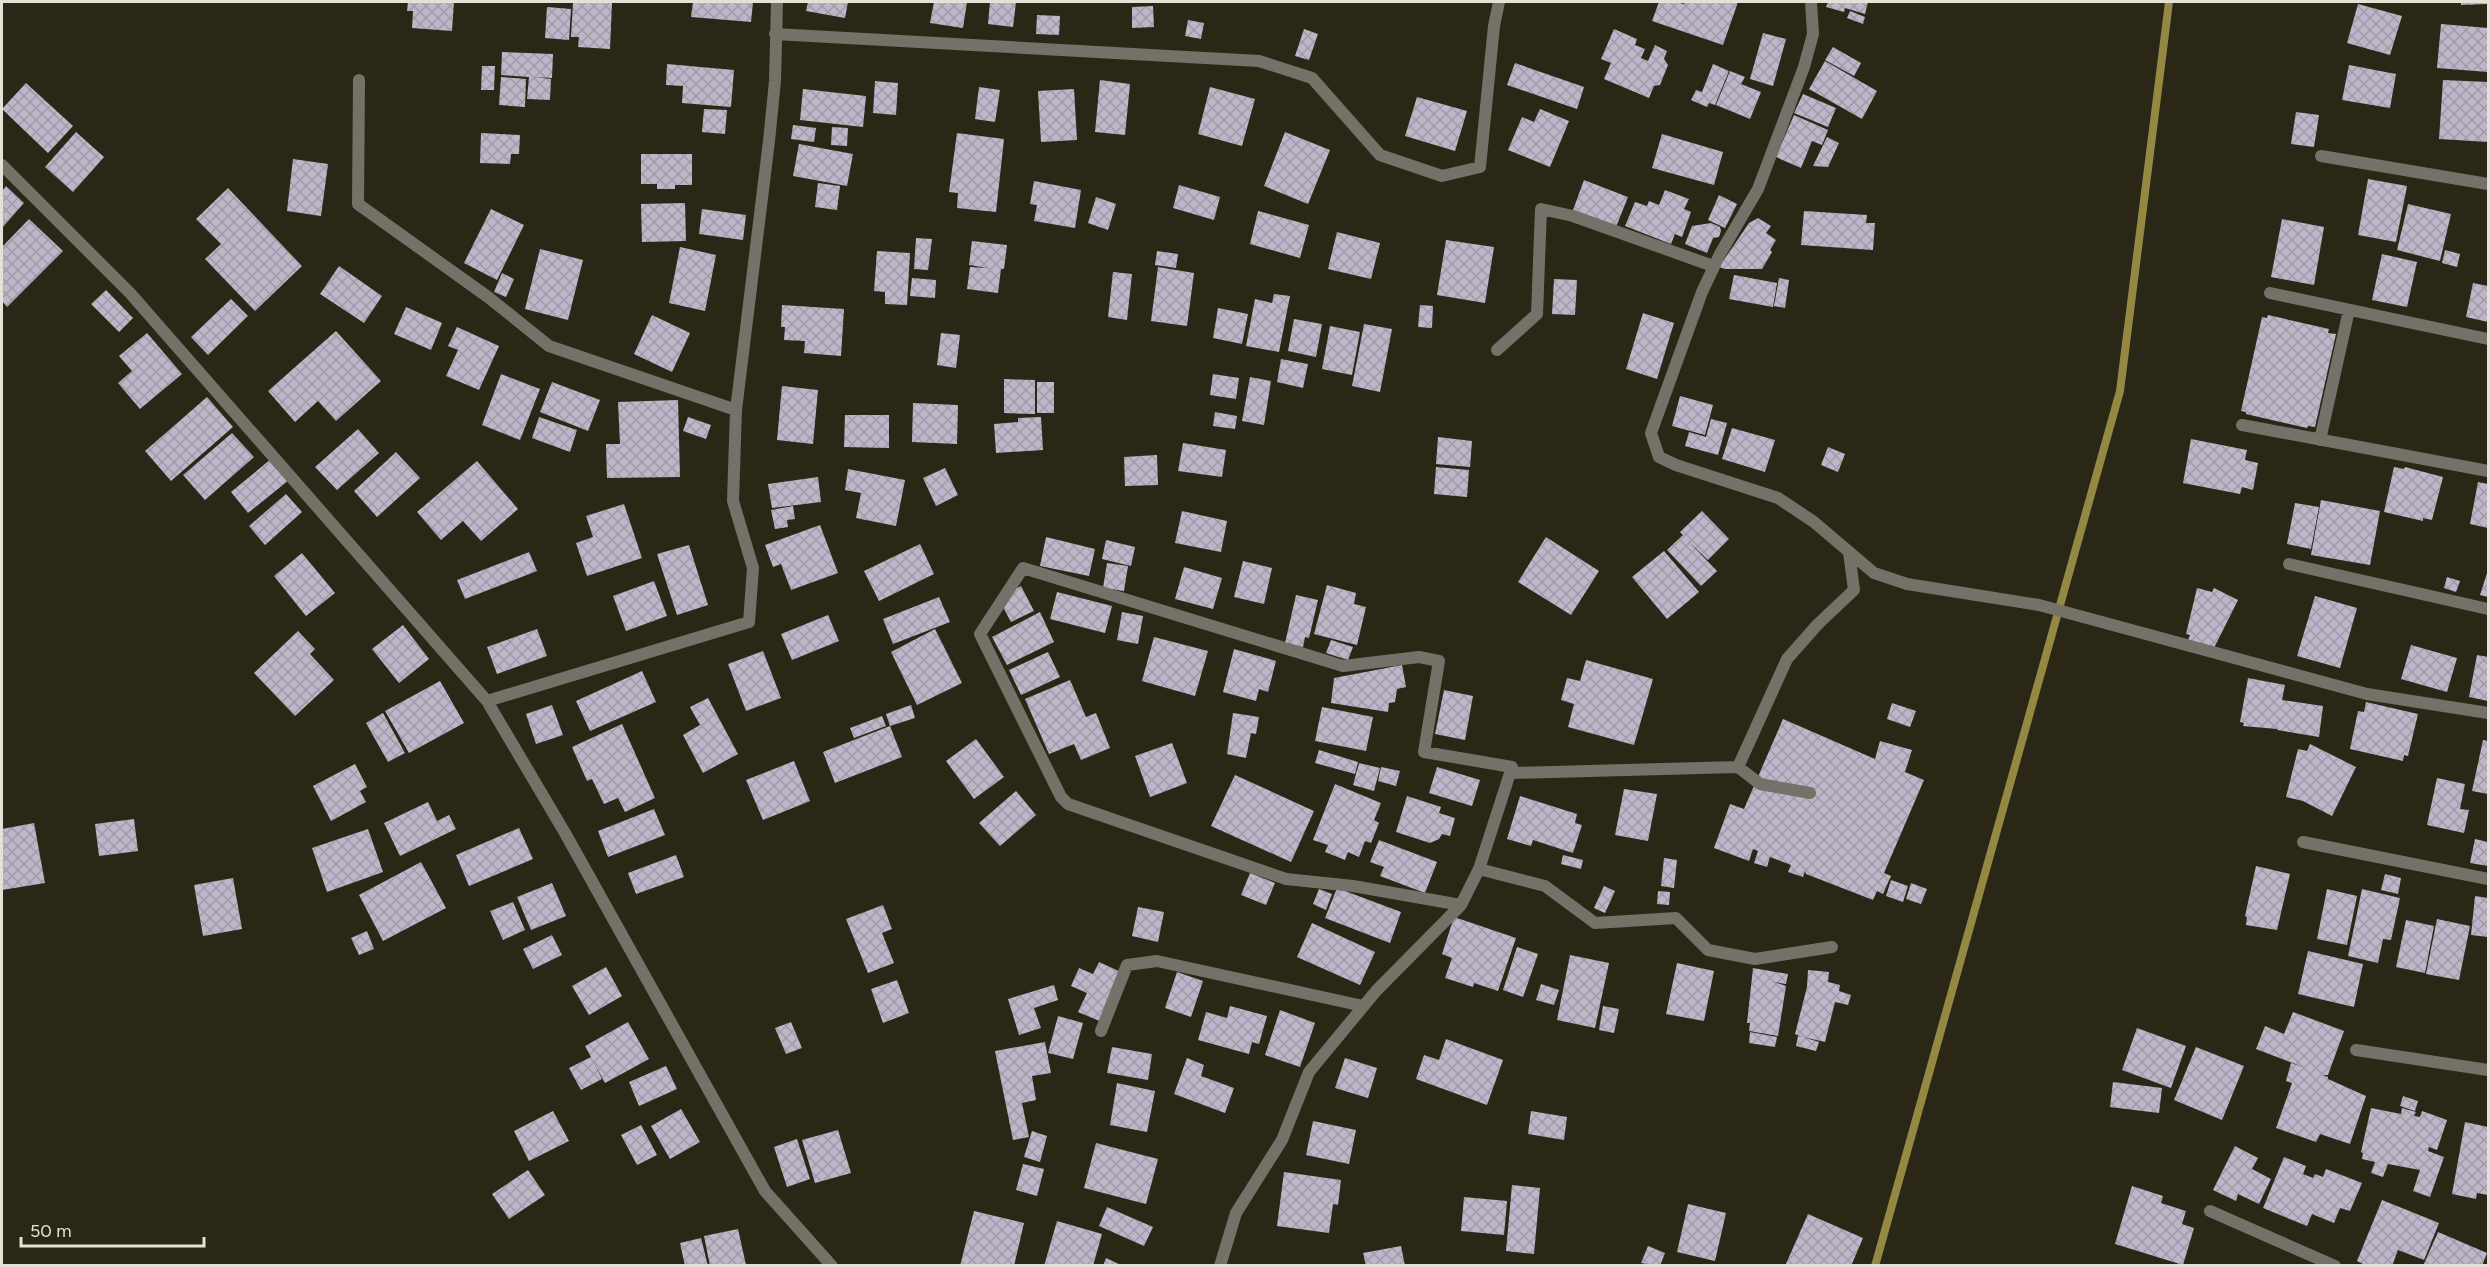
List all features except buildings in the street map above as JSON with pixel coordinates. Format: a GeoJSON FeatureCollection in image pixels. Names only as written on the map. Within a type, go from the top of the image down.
{"type":"FeatureCollection","features":[{"type":"Feature","properties":{"kind":"street"},"geometry":{"type":"LineString","coordinates":[[487,700],[749,622],[753,568],[733,501],[736,410],[769,141],[777,2]]}},
{"type":"Feature","properties":{"kind":"street"},"geometry":{"type":"LineString","coordinates":[[775,34],[1258,61],[1312,78],[1380,155],[1442,176],[1480,167],[1494,26],[1499,2]]}},
{"type":"Feature","properties":{"kind":"street"},"geometry":{"type":"LineString","coordinates":[[1810,2],[1813,34],[1804,67],[1758,189],[1713,266],[1702,292],[1651,433],[1659,457],[1676,465],[1778,498],[1814,522],[1874,573],[1907,584],[2039,605],[2367,694],[2488,713]]}},
{"type":"Feature","properties":{"kind":"street"},"geometry":{"type":"LineString","coordinates":[[359,80],[358,204],[488,297],[549,346],[736,410]]}},
{"type":"Feature","properties":{"kind":"street"},"geometry":{"type":"LineString","coordinates":[[2321,156],[2488,184]]}},
{"type":"Feature","properties":{"kind":"street"},"geometry":{"type":"LineString","coordinates":[[2,165],[130,293],[487,700],[565,833],[765,1191],[832,1266]]}},
{"type":"Feature","properties":{"kind":"street"},"geometry":{"type":"LineString","coordinates":[[1497,350],[1537,314],[1541,208],[1573,216],[1713,266]]}},
{"type":"Feature","properties":{"kind":"street"},"geometry":{"type":"LineString","coordinates":[[2270,293],[2488,339]]}},
{"type":"Feature","properties":{"kind":"street"},"geometry":{"type":"LineString","coordinates":[[2320,440],[2349,310]]}},
{"type":"Feature","properties":{"kind":"street"},"geometry":{"type":"LineString","coordinates":[[2242,425],[2488,471]]}},
{"type":"Feature","properties":{"kind":"street"},"geometry":{"type":"LineString","coordinates":[[1738,767],[1787,659],[1818,624],[1854,590],[1849,552]]}},
{"type":"Feature","properties":{"kind":"street"},"geometry":{"type":"LineString","coordinates":[[2289,564],[2488,609]]}},
{"type":"Feature","properties":{"kind":"street"},"geometry":{"type":"LineString","coordinates":[[1220,1266],[1236,1213],[1282,1140],[1309,1072],[1363,1006],[1461,905],[1479,869],[1512,767],[1424,752],[1439,661],[1419,657],[1343,666],[1023,568],[980,634],[1061,797],[1068,804],[1286,879],[1353,886],[1461,905]]}},
{"type":"Feature","properties":{"kind":"street"},"geometry":{"type":"LineString","coordinates":[[1510,773],[1738,767],[1760,784],[1810,793]]}},
{"type":"Feature","properties":{"kind":"street"},"geometry":{"type":"LineString","coordinates":[[2303,842],[2488,879]]}},
{"type":"Feature","properties":{"kind":"street"},"geometry":{"type":"LineString","coordinates":[[1479,869],[1545,886],[1595,923],[1676,918],[1708,950],[1755,959],[1832,947]]}},
{"type":"Feature","properties":{"kind":"street"},"geometry":{"type":"LineString","coordinates":[[1101,1031],[1127,965],[1157,961],[1363,1006]]}},
{"type":"Feature","properties":{"kind":"street"},"geometry":{"type":"LineString","coordinates":[[2356,1050],[2488,1070]]}},
{"type":"Feature","properties":{"kind":"street"},"geometry":{"type":"LineString","coordinates":[[2210,1211],[2335,1266]]}},
{"type":"Feature","properties":{"kind":"waterway"},"geometry":{"type":"LineString","coordinates":[[1875,1266],[2120,391],[2169,2]]}}]}
